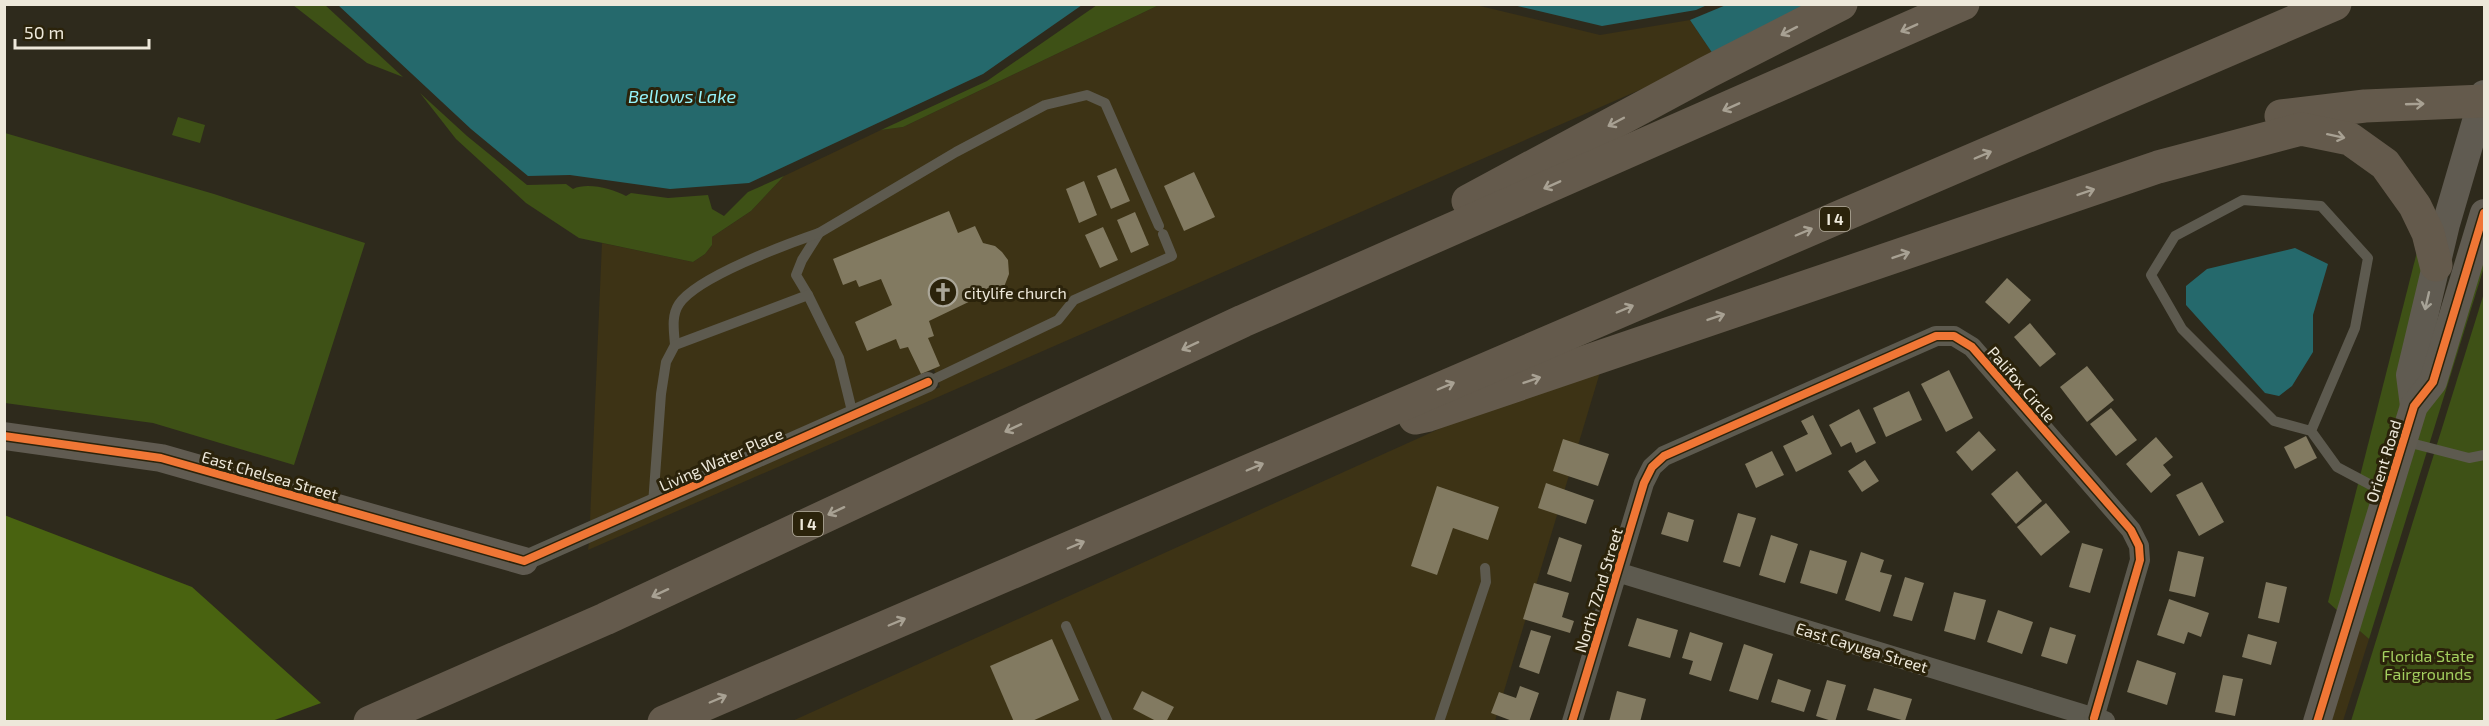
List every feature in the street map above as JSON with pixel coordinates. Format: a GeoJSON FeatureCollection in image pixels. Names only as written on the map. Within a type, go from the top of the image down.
{"type":"FeatureCollection","features":[{"type":"Feature","properties":{"kind":"highway"},"geometry":{"type":"LineString","coordinates":[[1243,321],[1708,72],[1841,4]]}},
{"type":"Feature","properties":{"kind":"highway","name":"I 4"},"geometry":{"type":"LineString","coordinates":[[370,722],[604,619],[1243,321],[1963,4]]}},
{"type":"Feature","properties":{"kind":"highway","name":"I 4"},"geometry":{"type":"LineString","coordinates":[[664,722],[2335,4]]}},
{"type":"Feature","properties":{"kind":"highway"},"geometry":{"type":"LineString","coordinates":[[1334,434],[1429,415],[2158,167],[2287,114],[2365,106],[2484,99]]}},
{"type":"Feature","properties":{"kind":"highway"},"geometry":{"type":"LineString","coordinates":[[2158,167],[2301,129],[2350,139],[2385,164],[2415,206],[2427,233],[2436,265]]}},
{"type":"Feature","properties":{"kind":"street","name":"Orient Road"},"geometry":{"type":"LineString","coordinates":[[2414,406],[2410,375],[2446,224],[2484,99]]}},
{"type":"Feature","properties":{"kind":"street","name":"Orient Road"},"geometry":{"type":"LineString","coordinates":[[2317,722],[2414,406],[2433,382],[2484,213]]}},
{"type":"Feature","properties":{"kind":"street","name":"Palifox Circle"},"geometry":{"type":"LineString","coordinates":[[1652,467],[1664,456],[1936,336],[1954,336],[1972,347],[2132,530],[2139,546],[2140,560],[2100,720]]}},
{"type":"Feature","properties":{"kind":"street","name":"Living Water Place"},"geometry":{"type":"LineString","coordinates":[[524,561],[928,382]]}},
{"type":"Feature","properties":{"kind":"street","name":"East Chelsea Street"},"geometry":{"type":"LineString","coordinates":[[4,436],[161,458],[524,561]]}},
{"type":"Feature","properties":{"kind":"street","name":"North 72nd Street"},"geometry":{"type":"LineString","coordinates":[[1572,722],[1644,483],[1652,467]]}},
{"type":"Feature","properties":{"kind":"street","name":"East Cayuga Street"},"geometry":{"type":"LineString","coordinates":[[1617,572],[2100,720]]}},
{"type":"Feature","properties":{"kind":"lane"},"geometry":{"type":"LineString","coordinates":[[653,504],[661,394],[666,362],[675,345],[673,318],[680,303],[704,284],[752,259],[819,233],[956,152],[1044,105],[1087,95],[1105,103],[1172,256],[1074,300],[1058,320],[928,382]]}},
{"type":"Feature","properties":{"kind":"lane"},"geometry":{"type":"LineString","coordinates":[[2311,431],[2355,328],[2368,258],[2321,206],[2243,200],[2175,236],[2151,275],[2182,329],[2274,421],[2311,431],[2337,467],[2387,493]]}},
{"type":"Feature","properties":{"kind":"lane"},"geometry":{"type":"LineString","coordinates":[[819,233],[802,260],[796,275],[839,358],[853,415]]}},
{"type":"Feature","properties":{"kind":"lane"},"geometry":{"type":"LineString","coordinates":[[675,345],[808,295]]}},
{"type":"Feature","properties":{"kind":"lane"},"geometry":{"type":"LineString","coordinates":[[2403,441],[2469,458],[2484,455]]}},
{"type":"Feature","properties":{"kind":"lane"},"geometry":{"type":"LineString","coordinates":[[1439,722],[1486,582],[1485,568]]}},
{"type":"Feature","properties":{"kind":"lane"},"geometry":{"type":"LineString","coordinates":[[1066,626],[1108,722]]}},
{"type":"Feature","properties":{"kind":"shaded area"},"geometry":{"type":"Polygon","coordinates":[[[1159,5],[1476,5],[1600,35],[1690,20],[1715,57],[588,550],[589,543],[940,387],[934,369],[590,521],[602,243],[693,262],[705,254],[712,245],[712,237],[751,211],[784,176],[881,130],[903,127],[1159,5]]]}},
{"type":"Feature","properties":{"kind":"shaded area"},"geometry":{"type":"Polygon","coordinates":[[[1601,369],[1495,721],[790,722],[1481,410],[1601,369]]]}},
{"type":"Feature","properties":{"kind":"shaded area"},"geometry":{"type":"Polygon","coordinates":[[[2354,626],[2369,639],[2343,721],[2326,722],[2354,626]]]}},
{"type":"Feature","properties":{"kind":"green space"},"geometry":{"type":"Polygon","coordinates":[[[293,5],[325,5],[403,77],[367,63],[293,5]]]}},
{"type":"Feature","properties":{"kind":"green space"},"geometry":{"type":"Polygon","coordinates":[[[1097,5],[1159,5],[903,127],[881,130],[987,81],[1097,5]]]}},
{"type":"Feature","properties":{"kind":"green space"},"geometry":{"type":"Polygon","coordinates":[[[420,93],[467,136],[527,185],[566,184],[573,189],[593,186],[626,196],[631,193],[668,198],[708,195],[712,209],[724,216],[748,192],[784,176],[751,211],[712,237],[712,245],[705,254],[693,262],[579,238],[526,203],[456,139],[420,93]]]}},
{"type":"Feature","properties":{"kind":"green space"},"geometry":{"type":"Polygon","coordinates":[[[178,117],[205,125],[200,143],[172,135],[178,117]]]}},
{"type":"Feature","properties":{"kind":"green space"},"geometry":{"type":"Polygon","coordinates":[[[5,133],[214,194],[365,243],[294,465],[153,423],[5,403],[5,133]]]}},
{"type":"Feature","properties":{"kind":"green space"},"geometry":{"type":"Polygon","coordinates":[[[2420,240],[2425,257],[2404,404],[2339,612],[2328,602],[2420,240]]]}},
{"type":"Feature","properties":{"kind":"green space"},"geometry":{"type":"Polygon","coordinates":[[[2484,245],[2484,267],[2369,639],[2354,626],[2421,415],[2484,245]]]}},
{"type":"Feature","properties":{"kind":"green space","name":"Florida State Fairgrounds"},"geometry":{"type":"Polygon","coordinates":[[[2484,293],[2484,721],[2351,721],[2484,293]]]}},
{"type":"Feature","properties":{"kind":"green space"},"geometry":{"type":"Polygon","coordinates":[[[4,515],[192,587],[321,703],[272,721],[5,721],[4,515]]]}},
{"type":"Feature","properties":{"kind":"water"},"geometry":{"type":"Polygon","coordinates":[[[1707,4],[1696,10],[1602,26],[1513,5],[1707,4]]]}},
{"type":"Feature","properties":{"kind":"water","name":"Bellows Lake"},"geometry":{"type":"Polygon","coordinates":[[[338,5],[1082,5],[983,74],[749,183],[670,189],[570,175],[528,176],[471,129],[338,5]]]}},
{"type":"Feature","properties":{"kind":"water"},"geometry":{"type":"Polygon","coordinates":[[[1726,5],[1819,5],[1715,57],[1690,20],[1726,5]]]}},
{"type":"Feature","properties":{"kind":"water"},"geometry":{"type":"Polygon","coordinates":[[[2295,248],[2328,264],[2313,315],[2313,352],[2292,386],[2279,396],[2265,393],[2186,305],[2186,286],[2207,269],[2295,248]]]}},
{"type":"Feature","properties":{"kind":"building"},"geometry":{"type":"Polygon","coordinates":[[[1116,168],[1130,201],[1111,209],[1097,176],[1116,168]]]}},
{"type":"Feature","properties":{"kind":"building"},"geometry":{"type":"Polygon","coordinates":[[[1194,172],[1215,217],[1184,231],[1164,186],[1194,172]]]}},
{"type":"Feature","properties":{"kind":"building"},"geometry":{"type":"Polygon","coordinates":[[[1084,181],[1097,215],[1079,223],[1066,189],[1084,181]]]}},
{"type":"Feature","properties":{"kind":"building","name":"citylife church"},"geometry":{"type":"Polygon","coordinates":[[[949,211],[958,233],[975,226],[983,243],[995,246],[1002,252],[1008,260],[1009,274],[1004,287],[997,293],[979,297],[929,321],[934,336],[928,338],[940,366],[921,374],[908,347],[900,349],[896,339],[867,351],[855,322],[892,305],[881,279],[859,287],[856,280],[843,285],[833,259],[949,211]]]}},
{"type":"Feature","properties":{"kind":"building"},"geometry":{"type":"Polygon","coordinates":[[[1135,212],[1149,245],[1131,253],[1117,220],[1135,212]]]}},
{"type":"Feature","properties":{"kind":"building"},"geometry":{"type":"Polygon","coordinates":[[[1103,227],[1118,260],[1100,268],[1085,235],[1103,227]]]}},
{"type":"Feature","properties":{"kind":"building"},"geometry":{"type":"Polygon","coordinates":[[[2007,278],[2031,300],[2009,324],[1985,302],[2007,278]]]}},
{"type":"Feature","properties":{"kind":"building"},"geometry":{"type":"Polygon","coordinates":[[[2030,323],[2056,354],[2040,367],[2014,337],[2030,323]]]}},
{"type":"Feature","properties":{"kind":"building"},"geometry":{"type":"Polygon","coordinates":[[[2087,366],[2114,400],[2087,422],[2060,387],[2087,366]]]}},
{"type":"Feature","properties":{"kind":"building"},"geometry":{"type":"Polygon","coordinates":[[[1949,370],[1973,418],[1946,432],[1921,384],[1949,370]]]}},
{"type":"Feature","properties":{"kind":"building"},"geometry":{"type":"Polygon","coordinates":[[[1909,391],[1922,420],[1886,437],[1873,408],[1909,391]]]}},
{"type":"Feature","properties":{"kind":"building"},"geometry":{"type":"Polygon","coordinates":[[[2111,408],[2137,440],[2116,456],[2090,424],[2111,408]]]}},
{"type":"Feature","properties":{"kind":"building"},"geometry":{"type":"Polygon","coordinates":[[[1859,409],[1876,443],[1856,453],[1851,442],[1841,447],[1829,425],[1859,409]]]}},
{"type":"Feature","properties":{"kind":"building"},"geometry":{"type":"Polygon","coordinates":[[[1813,415],[1832,454],[1796,472],[1783,446],[1808,434],[1801,421],[1813,415]]]}},
{"type":"Feature","properties":{"kind":"building"},"geometry":{"type":"Polygon","coordinates":[[[1979,431],[1996,450],[1972,471],[1956,452],[1979,431]]]}},
{"type":"Feature","properties":{"kind":"building"},"geometry":{"type":"Polygon","coordinates":[[[2306,436],[2317,458],[2295,469],[2284,447],[2306,436]]]}},
{"type":"Feature","properties":{"kind":"building"},"geometry":{"type":"Polygon","coordinates":[[[2156,437],[2173,457],[2163,465],[2171,475],[2151,493],[2126,464],[2156,437]]]}},
{"type":"Feature","properties":{"kind":"building"},"geometry":{"type":"Polygon","coordinates":[[[1563,439],[1609,454],[1598,486],[1553,471],[1563,439]]]}},
{"type":"Feature","properties":{"kind":"building"},"geometry":{"type":"Polygon","coordinates":[[[1772,451],[1784,475],[1756,488],[1745,464],[1772,451]]]}},
{"type":"Feature","properties":{"kind":"building"},"geometry":{"type":"Polygon","coordinates":[[[1865,460],[1879,481],[1862,492],[1848,471],[1865,460]]]}},
{"type":"Feature","properties":{"kind":"building"},"geometry":{"type":"Polygon","coordinates":[[[2017,471],[2042,501],[2016,524],[1991,494],[2017,471]]]}},
{"type":"Feature","properties":{"kind":"building"},"geometry":{"type":"Polygon","coordinates":[[[2202,482],[2224,522],[2199,536],[2176,495],[2202,482]]]}},
{"type":"Feature","properties":{"kind":"building"},"geometry":{"type":"Polygon","coordinates":[[[1546,483],[1594,500],[1586,524],[1538,508],[1546,483]]]}},
{"type":"Feature","properties":{"kind":"building"},"geometry":{"type":"Polygon","coordinates":[[[1437,486],[1499,507],[1488,540],[1453,528],[1437,575],[1411,566],[1437,486]]]}},
{"type":"Feature","properties":{"kind":"building"},"geometry":{"type":"Polygon","coordinates":[[[2046,503],[2070,532],[2041,556],[2017,527],[2046,503]]]}},
{"type":"Feature","properties":{"kind":"building"},"geometry":{"type":"Polygon","coordinates":[[[1668,512],[1694,520],[1688,542],[1661,534],[1668,512]]]}},
{"type":"Feature","properties":{"kind":"building"},"geometry":{"type":"Polygon","coordinates":[[[1738,513],[1756,518],[1740,567],[1723,562],[1738,513]]]}},
{"type":"Feature","properties":{"kind":"building"},"geometry":{"type":"Polygon","coordinates":[[[1771,535],[1798,544],[1785,583],[1759,575],[1771,535]]]}},
{"type":"Feature","properties":{"kind":"building"},"geometry":{"type":"Polygon","coordinates":[[[1559,537],[1582,545],[1571,582],[1547,574],[1559,537]]]}},
{"type":"Feature","properties":{"kind":"building"},"geometry":{"type":"Polygon","coordinates":[[[2082,543],[2103,549],[2090,593],[2069,587],[2082,543]]]}},
{"type":"Feature","properties":{"kind":"building"},"geometry":{"type":"Polygon","coordinates":[[[1810,550],[1847,561],[1837,594],[1800,583],[1810,550]]]}},
{"type":"Feature","properties":{"kind":"building"},"geometry":{"type":"Polygon","coordinates":[[[2178,551],[2204,557],[2195,597],[2169,591],[2178,551]]]}},
{"type":"Feature","properties":{"kind":"building"},"geometry":{"type":"Polygon","coordinates":[[[1861,552],[1884,560],[1880,572],[1892,575],[1880,612],[1845,600],[1861,552]]]}},
{"type":"Feature","properties":{"kind":"building"},"geometry":{"type":"Polygon","coordinates":[[[1905,577],[1924,583],[1912,621],[1893,616],[1905,577]]]}},
{"type":"Feature","properties":{"kind":"building"},"geometry":{"type":"Polygon","coordinates":[[[2266,582],[2287,587],[2279,623],[2258,618],[2266,582]]]}},
{"type":"Feature","properties":{"kind":"building"},"geometry":{"type":"Polygon","coordinates":[[[1534,583],[1569,593],[1562,617],[1574,621],[1570,633],[1523,619],[1534,583]]]}},
{"type":"Feature","properties":{"kind":"building"},"geometry":{"type":"Polygon","coordinates":[[[1954,592],[1986,600],[1975,640],[1944,631],[1954,592]]]}},
{"type":"Feature","properties":{"kind":"building"},"geometry":{"type":"Polygon","coordinates":[[[2169,599],[2209,613],[2201,637],[2188,632],[2184,644],[2157,635],[2169,599]]]}},
{"type":"Feature","properties":{"kind":"building"},"geometry":{"type":"Polygon","coordinates":[[[1998,610],[2033,622],[2022,654],[1987,642],[1998,610]]]}},
{"type":"Feature","properties":{"kind":"building"},"geometry":{"type":"Polygon","coordinates":[[[1637,618],[1678,630],[1670,658],[1628,646],[1637,618]]]}},
{"type":"Feature","properties":{"kind":"building"},"geometry":{"type":"Polygon","coordinates":[[[2050,627],[2076,635],[2067,664],[2041,656],[2050,627]]]}},
{"type":"Feature","properties":{"kind":"building"},"geometry":{"type":"Polygon","coordinates":[[[1531,630],[1551,636],[1539,674],[1519,667],[1531,630]]]}},
{"type":"Feature","properties":{"kind":"building"},"geometry":{"type":"Polygon","coordinates":[[[1690,632],[1723,643],[1711,681],[1689,674],[1693,661],[1682,658],[1690,632]]]}},
{"type":"Feature","properties":{"kind":"building"},"geometry":{"type":"Polygon","coordinates":[[[2248,634],[2277,642],[2271,665],[2242,657],[2248,634]]]}},
{"type":"Feature","properties":{"kind":"building"},"geometry":{"type":"Polygon","coordinates":[[[1052,639],[1079,700],[1030,722],[1014,722],[990,666],[1052,639]]]}},
{"type":"Feature","properties":{"kind":"building"},"geometry":{"type":"Polygon","coordinates":[[[1744,644],[1773,654],[1758,700],[1729,691],[1744,644]]]}},
{"type":"Feature","properties":{"kind":"building"},"geometry":{"type":"Polygon","coordinates":[[[2137,660],[2176,673],[2167,705],[2127,692],[2137,660]]]}},
{"type":"Feature","properties":{"kind":"building"},"geometry":{"type":"Polygon","coordinates":[[[2223,675],[2243,679],[2235,716],[2215,712],[2223,675]]]}},
{"type":"Feature","properties":{"kind":"building"},"geometry":{"type":"Polygon","coordinates":[[[1778,679],[1811,690],[1804,712],[1771,702],[1778,679]]]}},
{"type":"Feature","properties":{"kind":"building"},"geometry":{"type":"Polygon","coordinates":[[[1827,680],[1846,685],[1835,722],[1816,716],[1827,680]]]}},
{"type":"Feature","properties":{"kind":"building"},"geometry":{"type":"Polygon","coordinates":[[[1520,686],[1539,693],[1529,722],[1515,722],[1491,713],[1499,692],[1516,698],[1520,686]]]}},
{"type":"Feature","properties":{"kind":"building"},"geometry":{"type":"Polygon","coordinates":[[[1874,688],[1912,699],[1905,721],[1867,710],[1874,688]]]}},
{"type":"Feature","properties":{"kind":"building"},"geometry":{"type":"Polygon","coordinates":[[[1142,691],[1174,707],[1166,722],[1158,722],[1133,709],[1142,691]]]}},
{"type":"Feature","properties":{"kind":"building"},"geometry":{"type":"Polygon","coordinates":[[[1617,691],[1646,699],[1640,722],[1609,722],[1617,691]]]}},
{"type":"Feature","properties":{"kind":"cycle path"},"geometry":{"type":"LineString","coordinates":[[2317,722],[2414,406],[2433,382],[2484,213]]}},
{"type":"Feature","properties":{"kind":"cycle path"},"geometry":{"type":"LineString","coordinates":[[1572,722],[1644,483],[1652,467],[1664,456],[1936,336],[1954,336],[1972,347],[2131,530],[2139,546],[2140,560],[2094,718]]}},
{"type":"Feature","properties":{"kind":"cycle path"},"geometry":{"type":"LineString","coordinates":[[4,436],[161,458],[524,561],[928,382]]}},
{"type":"Feature","properties":{"kind":"place","name":"citylife church"},"geometry":{"type":"Point","coordinates":[943,292]}}]}
